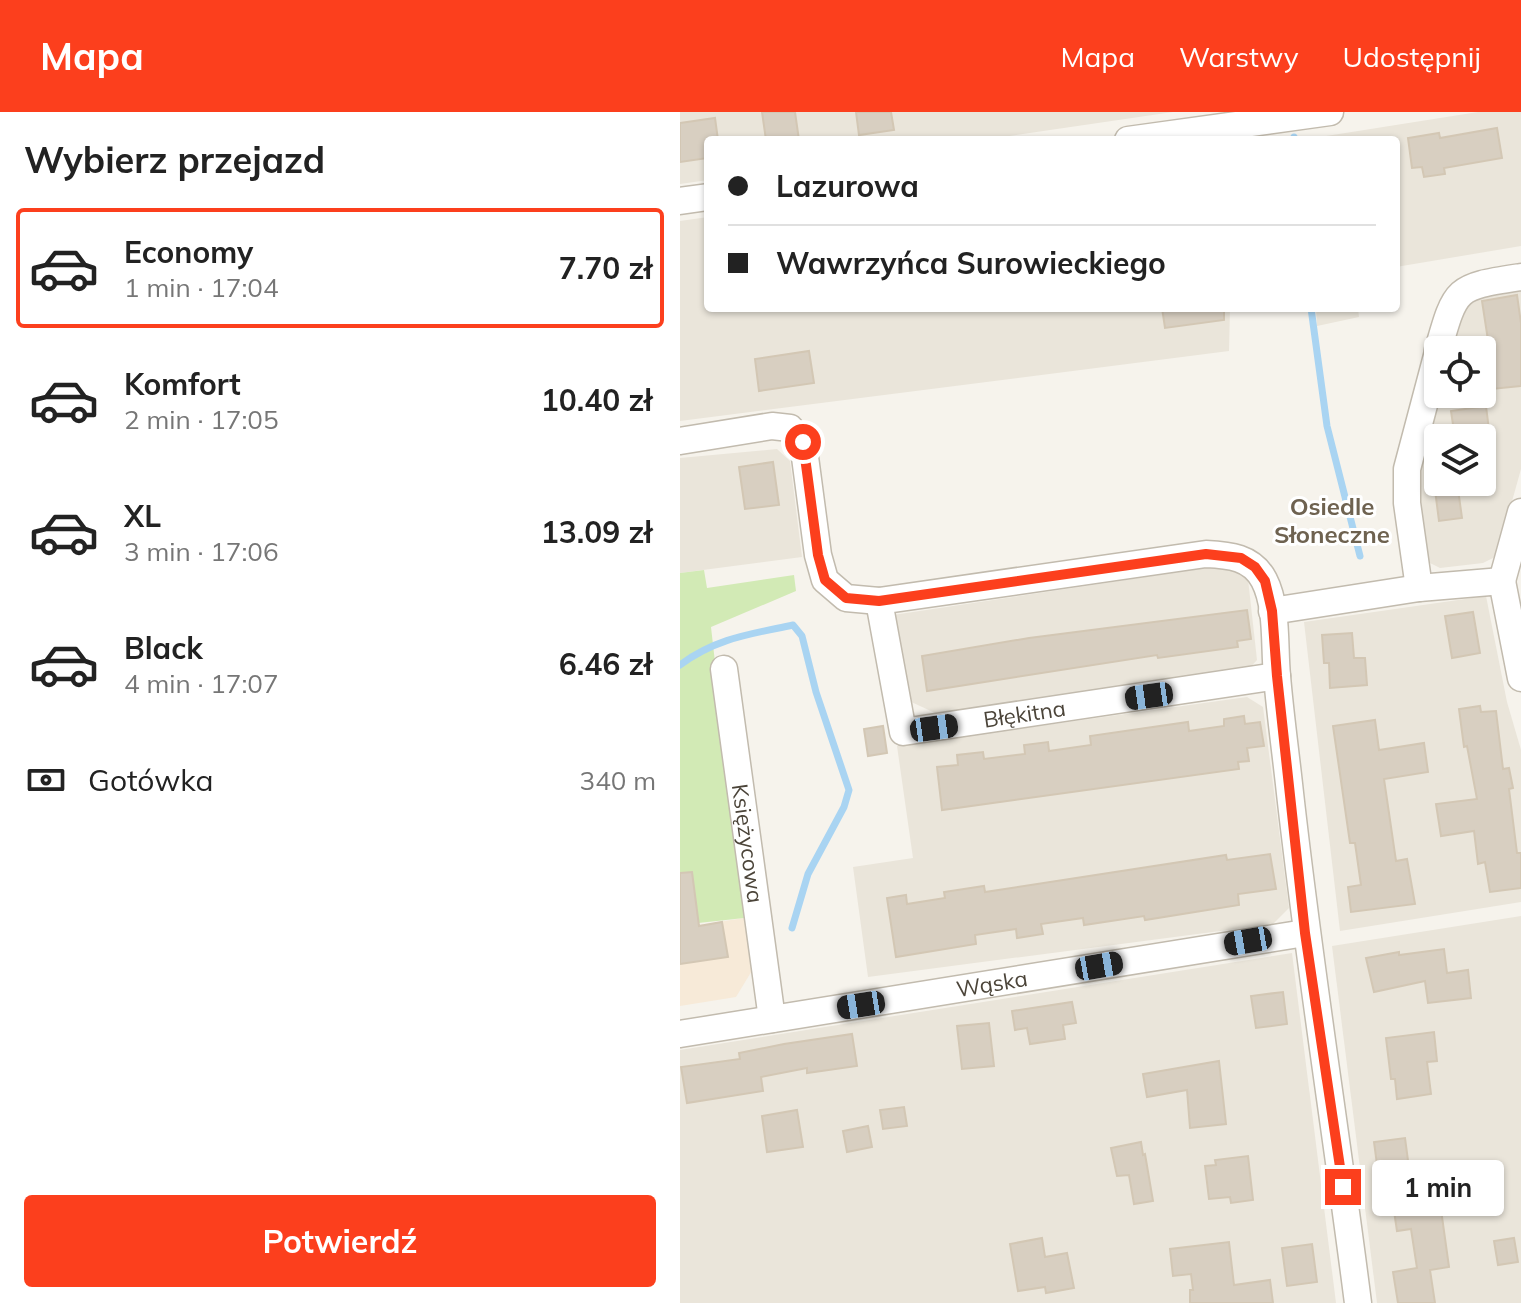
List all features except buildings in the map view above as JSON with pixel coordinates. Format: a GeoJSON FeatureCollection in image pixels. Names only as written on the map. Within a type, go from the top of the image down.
{"type":"FeatureCollection","features":[{"type":"Feature","properties":{"kind":"street"},"geometry":{"type":"LineString","coordinates":[[1150,136],[1257,117],[1330,112]]}},
{"type":"Feature","properties":{"kind":"street"},"geometry":{"type":"LineString","coordinates":[[680,201],[704,198]]}},
{"type":"Feature","properties":{"kind":"street"},"geometry":{"type":"LineString","coordinates":[[1442,336],[1449,313],[1463,290],[1479,283],[1521,277]]}},
{"type":"Feature","properties":{"kind":"street"},"geometry":{"type":"LineString","coordinates":[[1419,588],[1407,503],[1407,469],[1424,404]]}},
{"type":"Feature","properties":{"kind":"street"},"geometry":{"type":"LineString","coordinates":[[680,441],[772,426],[790,428],[803,442],[818,555],[825,580],[846,598],[879,601],[1206,554],[1241,558],[1255,567],[1265,581],[1272,611],[1305,933],[1340,1159],[1358,1303]]}},
{"type":"Feature","properties":{"kind":"street"},"geometry":{"type":"LineString","coordinates":[[1519,661],[1502,581],[1521,512]]}},
{"type":"Feature","properties":{"kind":"street"},"geometry":{"type":"LineString","coordinates":[[1272,611],[1419,588],[1502,581]]}},
{"type":"Feature","properties":{"kind":"street","name":"Błękitna"},"geometry":{"type":"LineString","coordinates":[[879,601],[903,732],[1277,676]]}},
{"type":"Feature","properties":{"kind":"street","name":"Księżycowa"},"geometry":{"type":"LineString","coordinates":[[724,669],[772,1019]]}},
{"type":"Feature","properties":{"kind":"street","name":"Wąska"},"geometry":{"type":"LineString","coordinates":[[680,1034],[1305,933]]}},
{"type":"Feature","properties":{"kind":"shaded area"},"geometry":{"type":"Polygon","coordinates":[[[680,112],[1173,112],[1009,136],[704,136],[704,181],[680,184],[680,112]]]}},
{"type":"Feature","properties":{"kind":"shaded area"},"geometry":{"type":"Polygon","coordinates":[[[1478,112],[1521,112],[1521,246],[1400,266],[1400,136],[1326,136],[1478,112]]]}},
{"type":"Feature","properties":{"kind":"shaded area"},"geometry":{"type":"Polygon","coordinates":[[[704,218],[704,312],[1230,312],[1229,351],[680,421],[680,221],[704,218]]]}},
{"type":"Feature","properties":{"kind":"shaded area"},"geometry":{"type":"Polygon","coordinates":[[[1521,286],[1521,469],[1499,548],[1493,558],[1483,563],[1440,568],[1430,563],[1424,553],[1413,478],[1424,441],[1424,496],[1496,496],[1496,424],[1429,424],[1434,408],[1496,408],[1496,336],[1452,336],[1459,311],[1471,297],[1521,286]]]}},
{"type":"Feature","properties":{"kind":"shaded area"},"geometry":{"type":"Polygon","coordinates":[[[1316,312],[1358,312],[1359,317],[1317,326],[1316,312]]]}},
{"type":"Feature","properties":{"kind":"shaded area"},"geometry":{"type":"Polygon","coordinates":[[[777,449],[790,461],[802,557],[680,573],[680,458],[777,449]]]}},
{"type":"Feature","properties":{"kind":"shaded area"},"geometry":{"type":"Polygon","coordinates":[[[1232,564],[1248,579],[1257,660],[1246,672],[935,713],[905,699],[893,615],[1232,564]]]}},
{"type":"Feature","properties":{"kind":"shaded area"},"geometry":{"type":"Polygon","coordinates":[[[1486,596],[1507,702],[1521,750],[1521,902],[1340,931],[1304,622],[1486,596]]]}},
{"type":"Feature","properties":{"kind":"shaded area"},"geometry":{"type":"Polygon","coordinates":[[[1247,697],[1263,707],[1289,908],[1273,924],[868,977],[853,867],[913,858],[897,746],[1247,697]]]}},
{"type":"Feature","properties":{"kind":"shaded area"},"geometry":{"type":"Polygon","coordinates":[[[1521,916],[1521,1303],[1377,1303],[1332,946],[1521,916]]]}},
{"type":"Feature","properties":{"kind":"shaded area"},"geometry":{"type":"Polygon","coordinates":[[[744,918],[753,969],[736,997],[680,1006],[680,928],[744,918]]]}},
{"type":"Feature","properties":{"kind":"shaded area"},"geometry":{"type":"Polygon","coordinates":[[[1292,953],[1336,1303],[680,1303],[680,1050],[1292,953]]]}},
{"type":"Feature","properties":{"kind":"green space"},"geometry":{"type":"Polygon","coordinates":[[[704,570],[707,588],[794,575],[796,591],[711,627],[744,918],[680,925],[680,573],[704,570]]]}},
{"type":"Feature","properties":{"kind":"waterway"},"geometry":{"type":"LineString","coordinates":[[1312,312],[1327,426],[1360,556]]}},
{"type":"Feature","properties":{"kind":"waterway"},"geometry":{"type":"LineString","coordinates":[[680,665],[720,643],[748,634],[793,625],[802,636],[816,692],[849,790],[844,807],[808,874],[792,928]]}},
{"type":"Feature","properties":{"kind":"district","name":"Osiedle Słoneczne"},"geometry":{"type":"Point","coordinates":[1332,521]}},
{"type":"Feature","properties":{"kind":"route"},"geometry":{"type":"LineString","coordinates":[[803,442],[818,555],[825,580],[846,598],[879,601],[1206,554],[1241,558],[1255,567],[1265,581],[1272,611],[1305,933],[1343,1187]]}}]}
